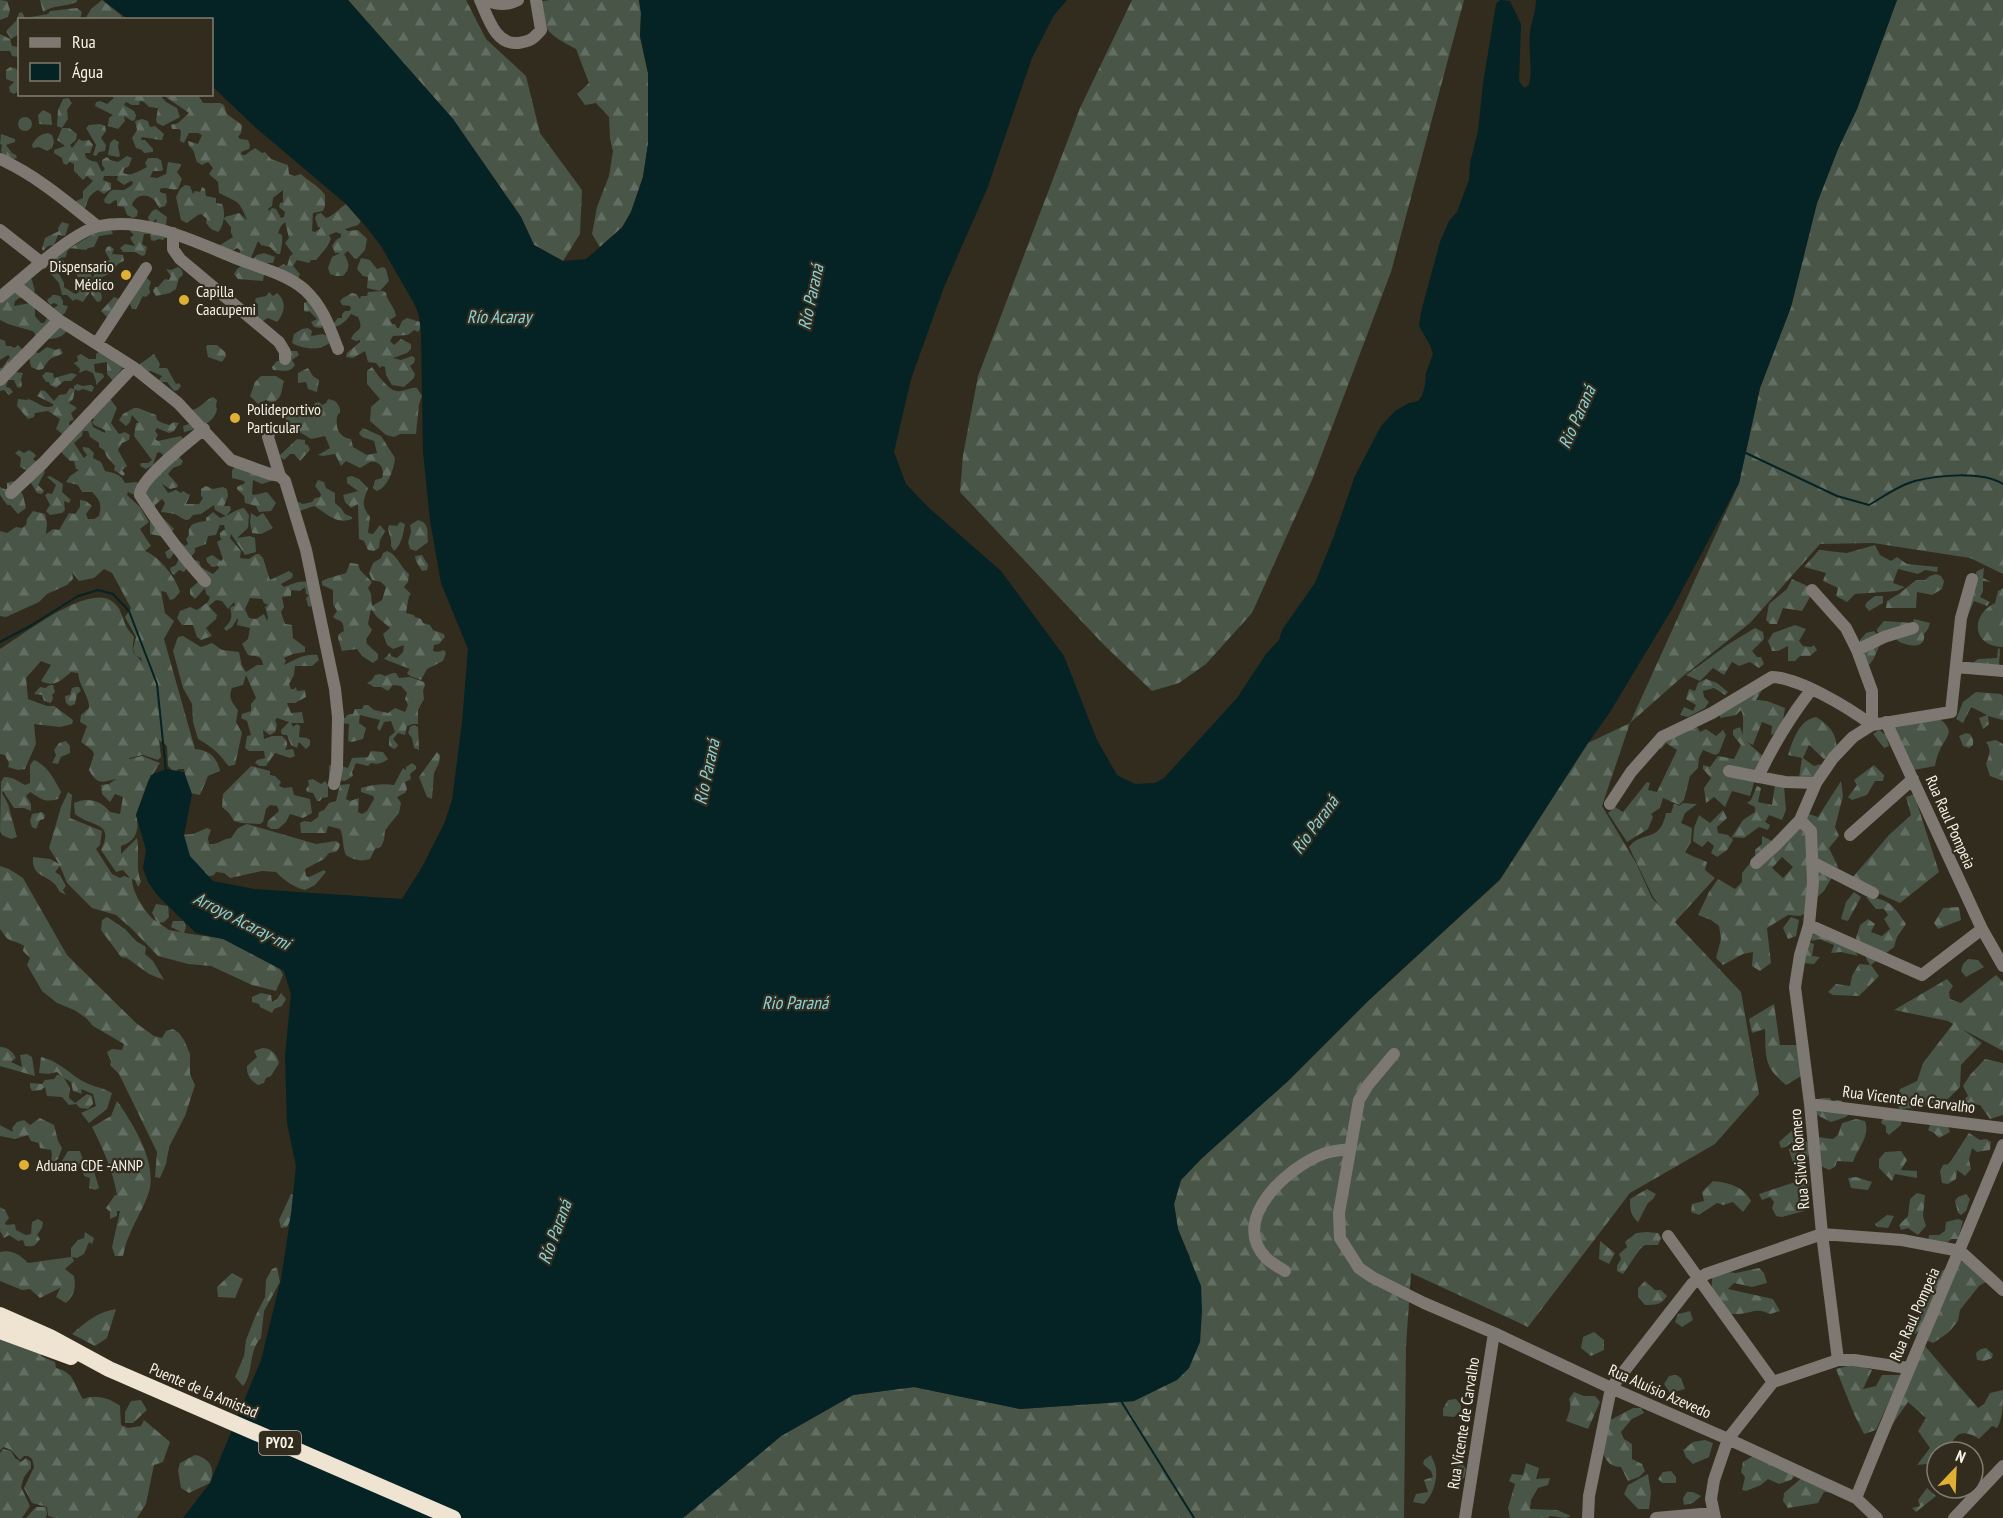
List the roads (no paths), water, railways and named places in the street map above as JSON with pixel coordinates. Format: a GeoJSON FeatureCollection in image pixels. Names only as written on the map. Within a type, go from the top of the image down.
{"type":"FeatureCollection","features":[{"type":"Feature","properties":{"kind":"highway","name":"PY02"},"geometry":{"type":"LineString","coordinates":[[0,1315],[48,1343]]}},
{"type":"Feature","properties":{"kind":"highway","name":"PY02"},"geometry":{"type":"LineString","coordinates":[[0,1331],[48,1343]]}},
{"type":"Feature","properties":{"kind":"highway","name":"Puente de la Amistad"},"geometry":{"type":"LineString","coordinates":[[48,1343],[452,1517]]}},
{"type":"Feature","properties":{"kind":"street"},"geometry":{"type":"LineString","coordinates":[[480,0],[497,35],[502,40],[514,43],[532,40],[541,30],[536,0]]}},
{"type":"Feature","properties":{"kind":"street"},"geometry":{"type":"LineString","coordinates":[[486,0],[496,4],[511,4],[518,0]]}},
{"type":"Feature","properties":{"kind":"street"},"geometry":{"type":"LineString","coordinates":[[0,159],[42,181],[97,226]]}},
{"type":"Feature","properties":{"kind":"street"},"geometry":{"type":"LineString","coordinates":[[0,297],[69,241],[97,226],[122,224],[145,226],[173,233],[285,277],[304,290],[326,315],[338,349]]}},
{"type":"Feature","properties":{"kind":"street"},"geometry":{"type":"LineString","coordinates":[[0,230],[42,263]]}},
{"type":"Feature","properties":{"kind":"street"},"geometry":{"type":"LineString","coordinates":[[173,233],[173,249],[180,259],[279,342],[285,352],[285,358]]}},
{"type":"Feature","properties":{"kind":"street"},"geometry":{"type":"LineString","coordinates":[[97,343],[146,268]]}},
{"type":"Feature","properties":{"kind":"street"},"geometry":{"type":"LineString","coordinates":[[15,285],[59,320],[133,367],[178,403],[231,460],[280,476]]}},
{"type":"Feature","properties":{"kind":"street"},"geometry":{"type":"LineString","coordinates":[[0,380],[59,320]]}},
{"type":"Feature","properties":{"kind":"street"},"geometry":{"type":"LineString","coordinates":[[12,493],[133,367]]}},
{"type":"Feature","properties":{"kind":"street"},"geometry":{"type":"LineString","coordinates":[[204,429],[147,478],[140,490],[140,495],[180,555],[205,581]]}},
{"type":"Feature","properties":{"kind":"street"},"geometry":{"type":"LineString","coordinates":[[271,429],[268,437],[280,476],[285,481],[306,550],[335,689],[338,717],[337,768],[334,784]]}},
{"type":"Feature","properties":{"kind":"street"},"geometry":{"type":"LineString","coordinates":[[1756,862],[1800,820],[1816,783],[1842,747],[1853,737],[1872,725],[1951,712],[1962,611],[1972,579]]}},
{"type":"Feature","properties":{"kind":"street"},"geometry":{"type":"LineString","coordinates":[[1812,590],[1846,628],[1857,650],[1872,691],[1872,725]]}},
{"type":"Feature","properties":{"kind":"street"},"geometry":{"type":"LineString","coordinates":[[1857,650],[1913,627]]}},
{"type":"Feature","properties":{"kind":"street"},"geometry":{"type":"LineString","coordinates":[[1956,667],[2003,671]]}},
{"type":"Feature","properties":{"kind":"street"},"geometry":{"type":"LineString","coordinates":[[1610,804],[1650,749],[1662,737],[1712,713],[1772,677],[1784,678],[1834,700],[1872,725]]}},
{"type":"Feature","properties":{"kind":"street"},"geometry":{"type":"LineString","coordinates":[[1758,777],[1775,742],[1811,690]]}},
{"type":"Feature","properties":{"kind":"street","name":"Rua Raul Pompeia"},"geometry":{"type":"LineString","coordinates":[[1886,722],[1982,929],[2003,966]]}},
{"type":"Feature","properties":{"kind":"street"},"geometry":{"type":"LineString","coordinates":[[1729,771],[1785,782],[1816,783]]}},
{"type":"Feature","properties":{"kind":"street"},"geometry":{"type":"LineString","coordinates":[[1850,835],[1913,778]]}},
{"type":"Feature","properties":{"kind":"street","name":"Rua Silvio Romero"},"geometry":{"type":"LineString","coordinates":[[1800,820],[1811,831],[1814,882],[1809,925],[1800,955],[1796,987],[1822,1234],[1838,1360]]}},
{"type":"Feature","properties":{"kind":"street"},"geometry":{"type":"LineString","coordinates":[[1812,862],[1873,893]]}},
{"type":"Feature","properties":{"kind":"street"},"geometry":{"type":"LineString","coordinates":[[1809,925],[1922,975],[1982,929]]}},
{"type":"Feature","properties":{"kind":"street","name":"Rua Aluísio Azevedo"},"geometry":{"type":"LineString","coordinates":[[1394,1054],[1368,1085],[1359,1100],[1339,1213],[1340,1238],[1359,1268],[1424,1303],[1856,1498],[1877,1518]]}},
{"type":"Feature","properties":{"kind":"street","name":"Rua Vicente de Carvalho"},"geometry":{"type":"LineString","coordinates":[[1810,1104],[2003,1128]]}},
{"type":"Feature","properties":{"kind":"street","name":"Rua Raul Pompeia"},"geometry":{"type":"LineString","coordinates":[[1856,1498],[1908,1368],[1960,1251],[2003,1145]]}},
{"type":"Feature","properties":{"kind":"street"},"geometry":{"type":"LineString","coordinates":[[1285,1270],[1266,1258],[1258,1245],[1254,1231],[1256,1216],[1274,1189],[1297,1168],[1324,1154],[1350,1149]]}},
{"type":"Feature","properties":{"kind":"street"},"geometry":{"type":"LineString","coordinates":[[1588,1518],[1589,1496],[1611,1388],[1697,1279],[1706,1274],[1822,1234],[1902,1239],[1960,1251],[2003,1290]]}},
{"type":"Feature","properties":{"kind":"street"},"geometry":{"type":"LineString","coordinates":[[1668,1236],[1773,1382]]}},
{"type":"Feature","properties":{"kind":"street","name":"Rua Vicente de Carvalho"},"geometry":{"type":"LineString","coordinates":[[1465,1518],[1494,1333]]}},
{"type":"Feature","properties":{"kind":"street"},"geometry":{"type":"LineString","coordinates":[[1656,1518],[1714,1516],[1711,1499],[1714,1480],[1728,1439],[1773,1382],[1838,1360],[1854,1360],[1908,1368]]}},
{"type":"Feature","properties":{"kind":"street"},"geometry":{"type":"LineString","coordinates":[[1960,1516],[2003,1466]]}},
{"type":"Feature","properties":{"kind":"water","name":"Rio Paraná"},"geometry":{"type":"Polygon","coordinates":[[[103,0],[348,0],[453,119],[521,217],[534,245],[563,261],[586,259],[622,228],[631,212],[643,177],[648,144],[648,73],[640,36],[639,0],[1067,0],[1054,15],[1032,58],[987,189],[944,287],[911,379],[894,452],[906,484],[929,508],[1001,571],[1064,656],[1097,740],[1117,775],[1135,784],[1155,783],[1164,778],[1237,698],[1266,654],[1279,640],[1282,630],[1315,583],[1355,476],[1381,426],[1395,411],[1418,401],[1422,396],[1426,373],[1433,354],[1419,326],[1421,312],[1440,242],[1449,221],[1457,212],[1469,180],[1496,4],[1500,0],[1510,1],[1521,24],[1519,81],[1524,88],[1529,85],[1530,79],[1530,33],[1536,0],[1897,0],[1857,109],[1838,149],[1817,203],[1791,307],[1760,388],[1739,483],[1672,609],[1610,712],[1500,879],[1368,1001],[1288,1081],[1201,1159],[1181,1180],[1174,1204],[1178,1229],[1201,1286],[1200,1342],[1189,1368],[1177,1380],[1134,1401],[1020,1409],[914,1387],[853,1395],[781,1436],[683,1518],[183,1518],[210,1483],[261,1360],[281,1279],[296,1166],[287,1123],[285,1057],[291,994],[284,971],[223,939],[196,933],[158,896],[148,882],[143,868],[146,850],[136,815],[151,775],[166,769],[184,772],[192,794],[184,835],[190,856],[213,881],[254,889],[402,899],[422,867],[444,824],[452,800],[462,723],[468,649],[441,583],[430,520],[423,452],[421,334],[415,305],[381,246],[346,204],[255,127],[213,87],[213,18],[127,18],[103,0]]]}},
{"type":"Feature","properties":{"kind":"waterway"},"geometry":{"type":"LineString","coordinates":[[1746,453],[1837,496],[1869,505],[1903,485],[1936,477],[1960,475],[1983,477],[2003,484]]}},
{"type":"Feature","properties":{"kind":"waterway","name":"Arroyo Acaray-mi"},"geometry":{"type":"LineString","coordinates":[[0,642],[78,596],[98,590],[113,594],[129,611],[157,684],[166,771]]}},
{"type":"Feature","properties":{"kind":"waterway"},"geometry":{"type":"LineString","coordinates":[[1121,1401],[1194,1518]]}},
{"type":"Feature","properties":{"kind":"place","name":"Dispensario Médico"},"geometry":{"type":"Point","coordinates":[126,275]}},
{"type":"Feature","properties":{"kind":"place","name":"Capilla Caacupemi"},"geometry":{"type":"Point","coordinates":[184,300]}},
{"type":"Feature","properties":{"kind":"place","name":"Polideportivo Particular"},"geometry":{"type":"Point","coordinates":[235,418]}},
{"type":"Feature","properties":{"kind":"place","name":"Aduana CDE -ANNP"},"geometry":{"type":"Point","coordinates":[24,1165]}},
{"type":"Feature","properties":{"kind":"water label","name":"Río Paraná"},"geometry":{"type":"Point","coordinates":[811,297]}},
{"type":"Feature","properties":{"kind":"water label","name":"Río Acaray"},"geometry":{"type":"Point","coordinates":[499,317]}},
{"type":"Feature","properties":{"kind":"water label","name":"Río Paraná"},"geometry":{"type":"Point","coordinates":[707,772]}},
{"type":"Feature","properties":{"kind":"water label","name":"Río Paraná"},"geometry":{"type":"Point","coordinates":[555,1232]}}]}
